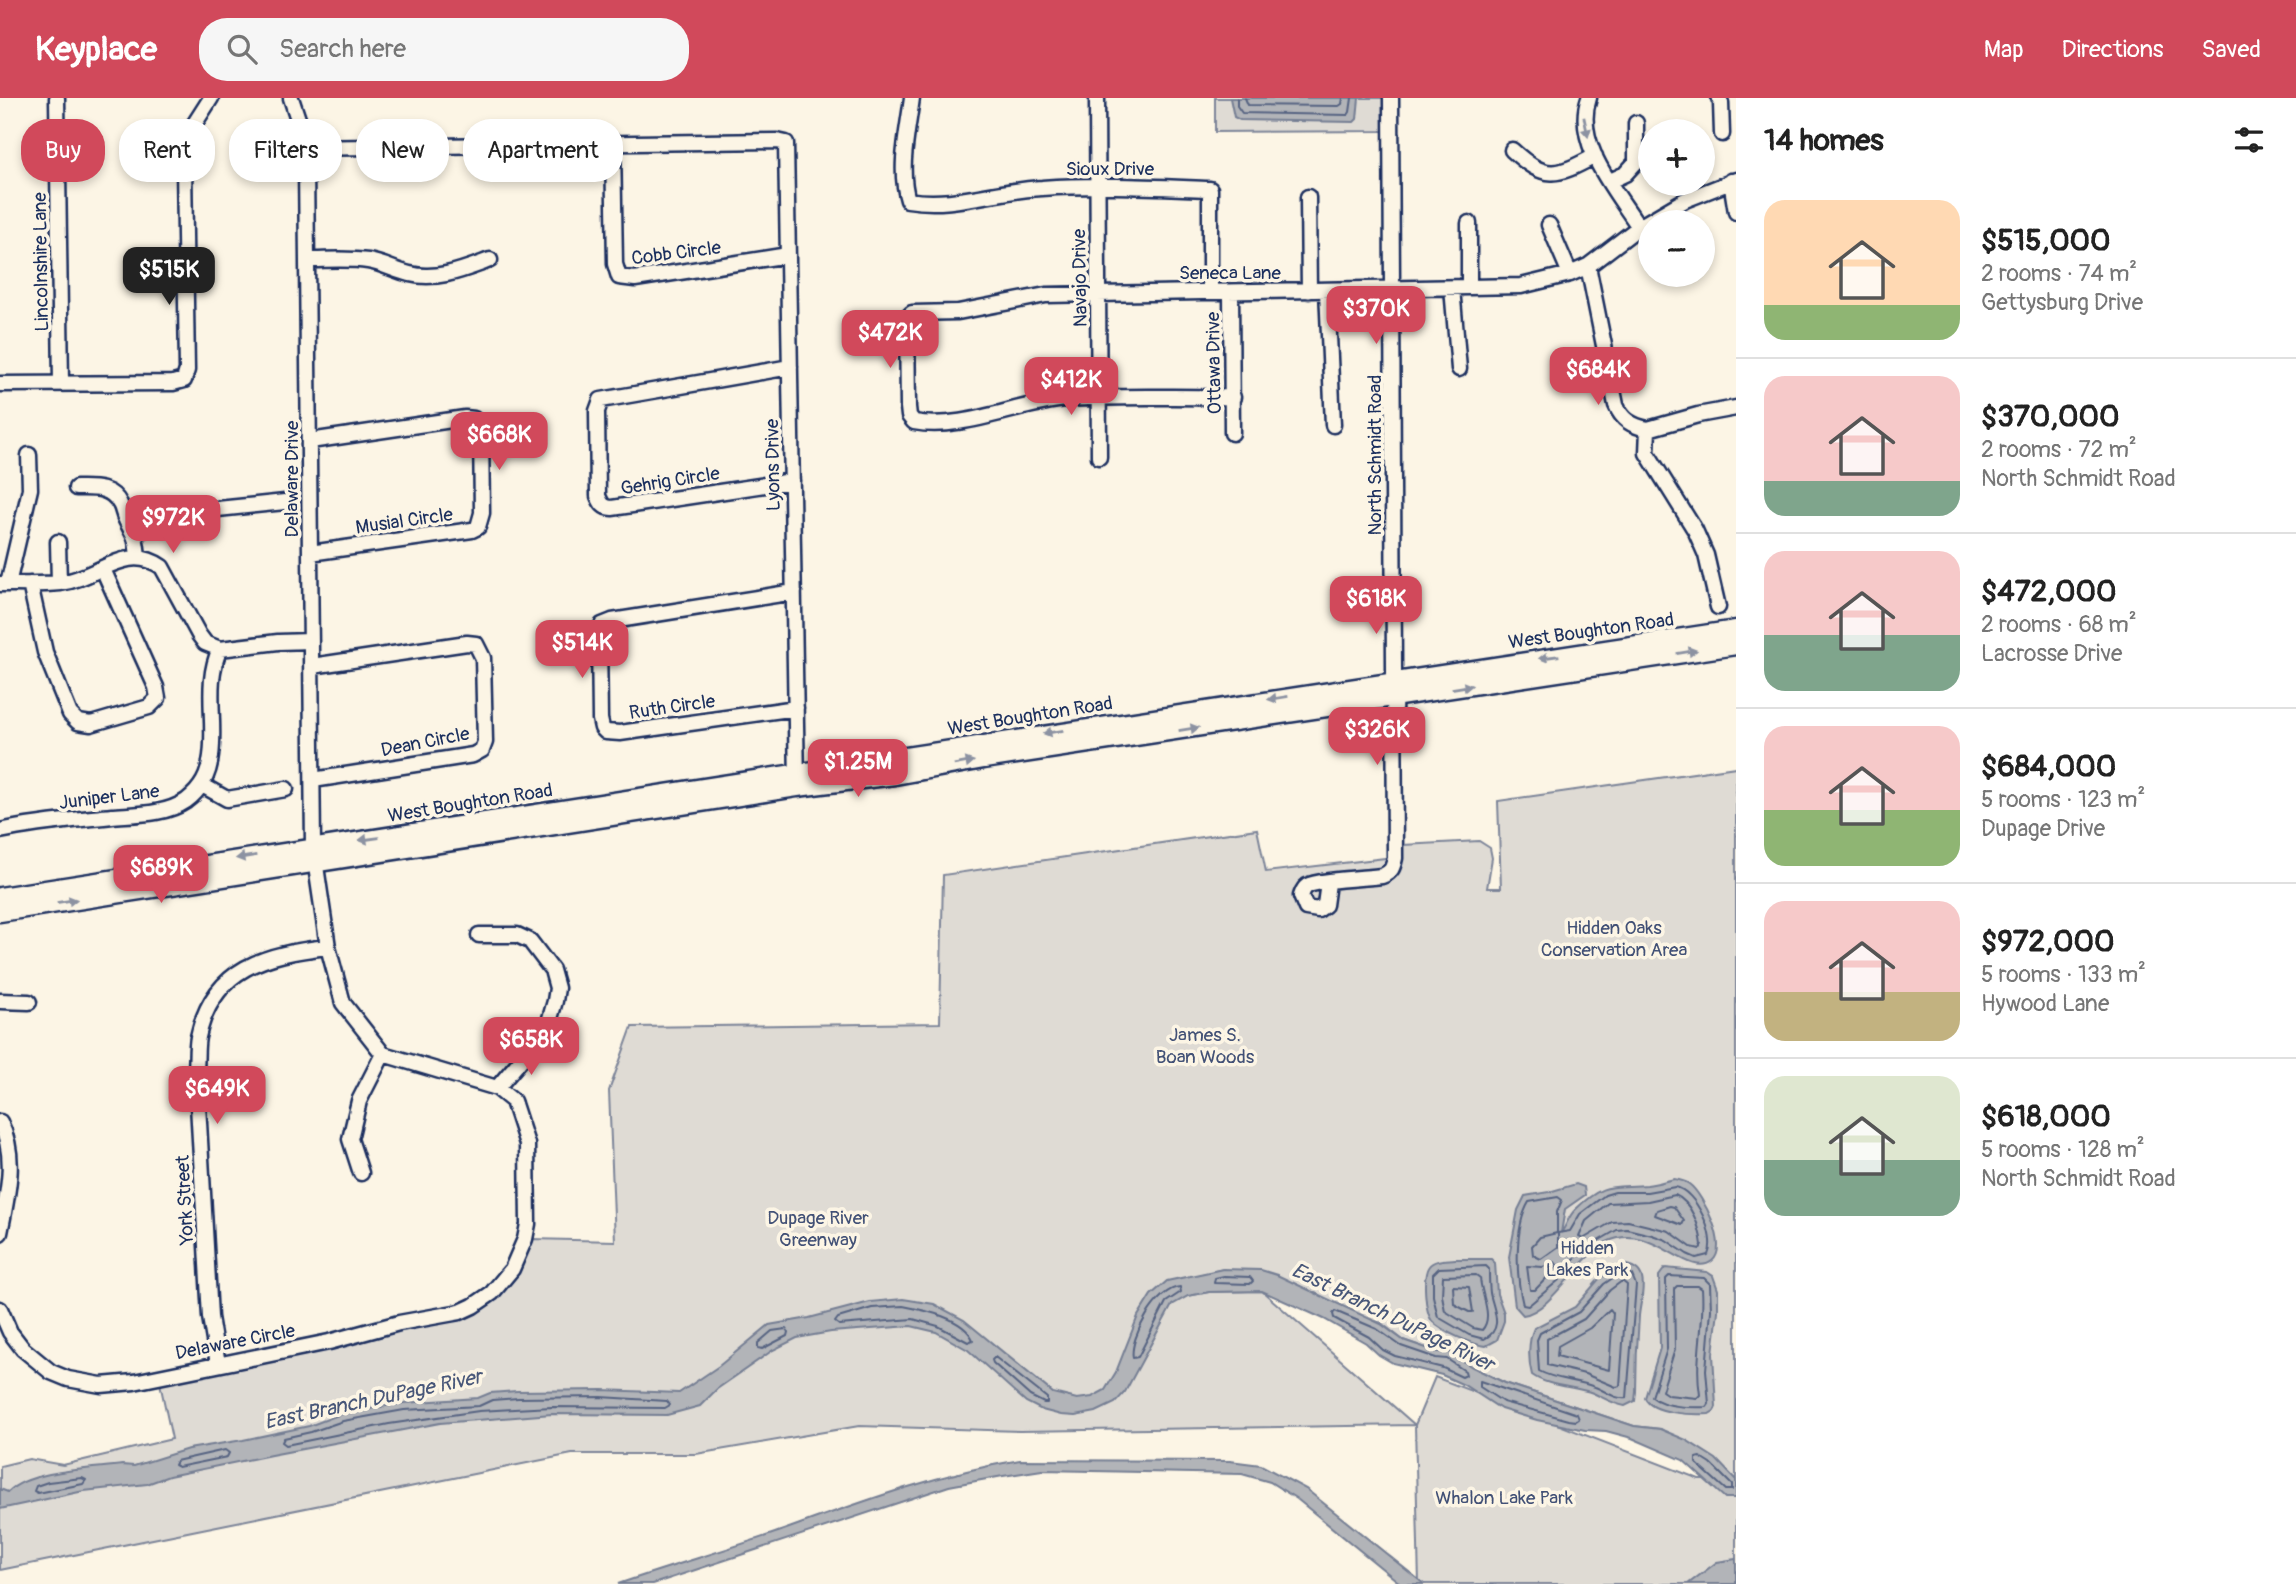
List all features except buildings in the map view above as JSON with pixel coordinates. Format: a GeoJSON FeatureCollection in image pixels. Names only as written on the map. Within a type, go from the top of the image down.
{"type":"FeatureCollection","features":[{"type":"Feature","properties":{"kind":"main road","name":"West Boughton Road"},"geometry":{"type":"LineString","coordinates":[[0,897],[314,854],[873,770],[1394,688],[1736,630]]}},
{"type":"Feature","properties":{"kind":"main road","name":"West Boughton Road"},"geometry":{"type":"LineString","coordinates":[[1394,688],[1736,645]]}},
{"type":"Feature","properties":{"kind":"main road","name":"West Boughton Road"},"geometry":{"type":"LineString","coordinates":[[0,912],[314,854]]}},
{"type":"Feature","properties":{"kind":"street","name":"Lincolnshire Lane"},"geometry":{"type":"LineString","coordinates":[[57,98],[61,383]]}},
{"type":"Feature","properties":{"kind":"street"},"geometry":{"type":"LineString","coordinates":[[0,384],[173,383],[184,380],[187,370],[184,166],[195,123],[211,98]]}},
{"type":"Feature","properties":{"kind":"street","name":"Delaware Drive"},"geometry":{"type":"LineString","coordinates":[[291,98],[298,119]]}},
{"type":"Feature","properties":{"kind":"street","name":"Sioux Drive"},"geometry":{"type":"LineString","coordinates":[[912,98],[905,155],[908,200],[924,203],[958,202],[986,195],[1040,188],[1097,186],[1210,189],[1210,292]]}},
{"type":"Feature","properties":{"kind":"street","name":"Navajo Drive"},"geometry":{"type":"LineString","coordinates":[[1097,98],[1099,457]]}},
{"type":"Feature","properties":{"kind":"street","name":"North Schmidt Road"},"geometry":{"type":"LineString","coordinates":[[1328,883],[1382,876],[1389,873],[1395,858],[1391,98]]}},
{"type":"Feature","properties":{"kind":"street"},"geometry":{"type":"LineString","coordinates":[[1589,98],[1584,125],[1595,156],[1638,225]]}},
{"type":"Feature","properties":{"kind":"street"},"geometry":{"type":"LineString","coordinates":[[1719,98],[1722,134]]}},
{"type":"Feature","properties":{"kind":"street"},"geometry":{"type":"LineString","coordinates":[[1610,181],[1625,174],[1636,162],[1636,123]]}},
{"type":"Feature","properties":{"kind":"street","name":"Lyons Drive"},"geometry":{"type":"LineString","coordinates":[[623,143],[786,143],[797,780]]}},
{"type":"Feature","properties":{"kind":"street"},"geometry":{"type":"LineString","coordinates":[[342,147],[463,145]]}},
{"type":"Feature","properties":{"kind":"street"},"geometry":{"type":"LineString","coordinates":[[1512,150],[1528,166],[1545,173],[1572,169],[1595,156]]}},
{"type":"Feature","properties":{"kind":"street"},"geometry":{"type":"LineString","coordinates":[[1734,181],[1736,212]]}},
{"type":"Feature","properties":{"kind":"street","name":"Seneca Lane"},"geometry":{"type":"LineString","coordinates":[[1668,210],[1685,200],[1734,181]]}},
{"type":"Feature","properties":{"kind":"street","name":"Delaware Drive"},"geometry":{"type":"LineString","coordinates":[[306,182],[314,854]]}},
{"type":"Feature","properties":{"kind":"street","name":"Cobb Circle"},"geometry":{"type":"LineString","coordinates":[[614,182],[615,264],[619,277],[635,279],[788,255]]}},
{"type":"Feature","properties":{"kind":"street"},"geometry":{"type":"LineString","coordinates":[[1308,197],[1309,290]]}},
{"type":"Feature","properties":{"kind":"street"},"geometry":{"type":"LineString","coordinates":[[1469,223],[1469,287]]}},
{"type":"Feature","properties":{"kind":"street"},"geometry":{"type":"LineString","coordinates":[[1549,225],[1570,275]]}},
{"type":"Feature","properties":{"kind":"street","name":"Seneca Lane"},"geometry":{"type":"LineString","coordinates":[[1100,399],[1065,399],[942,423],[914,422],[909,416],[908,407],[909,315],[958,312],[1045,295],[1099,292],[1521,286],[1570,275],[1588,266],[1638,228]]}},
{"type":"Feature","properties":{"kind":"street"},"geometry":{"type":"LineString","coordinates":[[307,260],[363,260],[409,274],[430,276],[460,271],[490,260]]}},
{"type":"Feature","properties":{"kind":"street"},"geometry":{"type":"LineString","coordinates":[[1588,266],[1616,405],[1626,421],[1648,429],[1736,408]]}},
{"type":"Feature","properties":{"kind":"street"},"geometry":{"type":"LineString","coordinates":[[1452,288],[1458,369]]}},
{"type":"Feature","properties":{"kind":"street"},"geometry":{"type":"LineString","coordinates":[[1327,290],[1333,425]]}},
{"type":"Feature","properties":{"kind":"street","name":"Ottawa Drive"},"geometry":{"type":"LineString","coordinates":[[1231,292],[1232,433]]}},
{"type":"Feature","properties":{"kind":"street","name":"Gehrig Circle"},"geometry":{"type":"LineString","coordinates":[[790,367],[601,400],[597,411],[598,496],[600,503],[606,508],[612,508],[792,481]]}},
{"type":"Feature","properties":{"kind":"street"},"geometry":{"type":"LineString","coordinates":[[1100,399],[1233,397]]}},
{"type":"Feature","properties":{"kind":"street","name":"Musial Circle"},"geometry":{"type":"LineString","coordinates":[[310,442],[466,418],[474,419],[481,428],[482,513],[478,527],[472,530],[310,554]]}},
{"type":"Feature","properties":{"kind":"street"},"geometry":{"type":"LineString","coordinates":[[1648,429],[1647,453],[1695,530],[1706,555],[1718,607]]}},
{"type":"Feature","properties":{"kind":"street"},"geometry":{"type":"LineString","coordinates":[[29,455],[30,489],[4,584],[59,583],[89,576],[127,557],[138,557],[151,560],[162,568],[205,643],[220,649],[311,641]]}},
{"type":"Feature","properties":{"kind":"street"},"geometry":{"type":"LineString","coordinates":[[76,488],[100,488],[111,492],[119,502],[126,522],[135,533],[138,557]]}},
{"type":"Feature","properties":{"kind":"street"},"geometry":{"type":"LineString","coordinates":[[135,533],[182,515],[285,502]]}},
{"type":"Feature","properties":{"kind":"street"},"geometry":{"type":"LineString","coordinates":[[58,542],[59,583]]}},
{"type":"Feature","properties":{"kind":"street"},"geometry":{"type":"LineString","coordinates":[[30,584],[45,652],[70,714],[78,722],[90,724],[149,707],[158,698],[156,687],[103,569]]}},
{"type":"Feature","properties":{"kind":"street","name":"Ruth Circle"},"geometry":{"type":"LineString","coordinates":[[794,592],[607,622],[602,625],[599,636],[600,719],[606,732],[620,733],[796,708]]}},
{"type":"Feature","properties":{"kind":"street","name":"Dean Circle"},"geometry":{"type":"LineString","coordinates":[[312,666],[467,643],[476,644],[483,658],[485,742],[482,750],[473,755],[313,780]]}},
{"type":"Feature","properties":{"kind":"street"},"geometry":{"type":"LineString","coordinates":[[220,649],[211,679],[213,746],[209,773],[202,785],[227,799],[286,789]]}},
{"type":"Feature","properties":{"kind":"street","name":"Juniper Lane"},"geometry":{"type":"LineString","coordinates":[[0,831],[161,811],[185,801],[202,785]]}},
{"type":"Feature","properties":{"kind":"street"},"geometry":{"type":"LineString","coordinates":[[314,854],[328,947],[343,1003],[383,1054],[497,1088],[547,1029],[557,988],[552,970],[530,941],[517,935],[479,935]]}},
{"type":"Feature","properties":{"kind":"street","name":"York Street"},"geometry":{"type":"LineString","coordinates":[[218,1364],[210,1317],[196,1069],[198,1038],[208,1008],[221,987],[236,975],[261,960],[292,951],[328,947]]}},
{"type":"Feature","properties":{"kind":"street"},"geometry":{"type":"LineString","coordinates":[[0,1001],[29,1002]]}},
{"type":"Feature","properties":{"kind":"street"},"geometry":{"type":"LineString","coordinates":[[361,1173],[349,1139],[359,1101],[383,1054]]}},
{"type":"Feature","properties":{"kind":"street","name":"Delaware Circle"},"geometry":{"type":"LineString","coordinates":[[0,1309],[4,1328],[23,1349],[51,1371],[68,1379],[101,1385],[134,1382],[329,1342],[398,1323],[460,1312],[483,1300],[499,1286],[517,1260],[525,1239],[529,1208],[529,1154],[513,1101],[497,1088]]}},
{"type":"Feature","properties":{"kind":"street"},"geometry":{"type":"LineString","coordinates":[[0,1122],[8,1138],[11,1160],[5,1183],[0,1233]]}},
{"type":"Feature","properties":{"kind":"green space"},"geometry":{"type":"Polygon","coordinates":[[[1215,98],[1385,98],[1385,131],[1215,132],[1215,98]]]}},
{"type":"Feature","properties":{"kind":"green space"},"geometry":{"type":"Polygon","coordinates":[[[1736,767],[1736,1584],[1419,1584],[1415,1425],[1020,1431],[859,1426],[696,1454],[572,1454],[0,1570],[0,1466],[29,1459],[63,1465],[172,1439],[160,1383],[494,1298],[517,1272],[532,1239],[615,1241],[609,1091],[632,1027],[940,1023],[943,875],[1257,829],[1266,872],[1402,856],[1403,845],[1479,841],[1490,848],[1492,858],[1487,888],[1501,888],[1498,801],[1736,767]],[[1223,1269],[1168,1282],[1188,1296],[1209,1292],[1262,1291],[1415,1425],[1435,1377],[1699,1479],[1734,1479],[1661,1429],[1634,1426],[1505,1383],[1449,1352],[1438,1352],[1403,1340],[1381,1323],[1223,1269]]]}},
{"type":"Feature","properties":{"kind":"water"},"geometry":{"type":"Polygon","coordinates":[[[1230,98],[1359,98],[1357,119],[1354,122],[1240,120],[1234,117],[1230,98]]]}},
{"type":"Feature","properties":{"kind":"water"},"geometry":{"type":"Polygon","coordinates":[[[1674,1179],[1689,1184],[1707,1209],[1718,1245],[1717,1254],[1712,1261],[1702,1265],[1692,1263],[1653,1243],[1639,1238],[1623,1237],[1596,1249],[1555,1294],[1534,1311],[1523,1315],[1515,1306],[1509,1257],[1518,1210],[1525,1196],[1576,1184],[1584,1187],[1585,1195],[1565,1209],[1561,1233],[1573,1212],[1601,1190],[1650,1185],[1674,1179]]]}},
{"type":"Feature","properties":{"kind":"water"},"geometry":{"type":"Polygon","coordinates":[[[1491,1259],[1495,1263],[1497,1294],[1504,1321],[1497,1340],[1486,1346],[1450,1333],[1436,1325],[1430,1316],[1425,1294],[1429,1266],[1441,1260],[1491,1259]]]}},
{"type":"Feature","properties":{"kind":"water"},"geometry":{"type":"Polygon","coordinates":[[[1621,1264],[1637,1269],[1643,1282],[1638,1325],[1635,1401],[1621,1405],[1593,1393],[1546,1382],[1532,1375],[1529,1351],[1534,1328],[1575,1307],[1599,1279],[1621,1264]]]}},
{"type":"Feature","properties":{"kind":"water"},"geometry":{"type":"Polygon","coordinates":[[[1665,1268],[1707,1272],[1713,1276],[1718,1290],[1713,1354],[1716,1407],[1709,1414],[1684,1414],[1664,1410],[1645,1398],[1660,1348],[1659,1276],[1665,1268]]]}},
{"type":"Feature","properties":{"kind":"water"},"geometry":{"type":"Polygon","coordinates":[[[1223,1269],[1261,1270],[1277,1275],[1381,1324],[1403,1340],[1438,1352],[1449,1352],[1505,1383],[1634,1426],[1660,1429],[1686,1440],[1716,1459],[1736,1480],[1736,1498],[1725,1498],[1683,1460],[1632,1438],[1537,1420],[1501,1409],[1464,1385],[1442,1375],[1393,1363],[1366,1343],[1324,1319],[1262,1291],[1209,1292],[1188,1296],[1172,1305],[1125,1392],[1115,1403],[1096,1412],[1075,1416],[1042,1410],[1026,1402],[968,1350],[936,1332],[911,1326],[831,1332],[797,1338],[773,1350],[717,1389],[700,1406],[667,1415],[552,1414],[440,1423],[169,1476],[147,1484],[84,1491],[0,1509],[0,1489],[8,1492],[31,1479],[46,1475],[122,1465],[134,1466],[188,1449],[309,1426],[341,1414],[403,1403],[478,1398],[490,1393],[517,1391],[679,1393],[719,1366],[769,1325],[870,1302],[903,1299],[934,1304],[964,1320],[1053,1393],[1077,1399],[1092,1397],[1105,1390],[1116,1372],[1138,1316],[1151,1295],[1167,1281],[1223,1269]]]}},
{"type":"Feature","properties":{"kind":"water"},"geometry":{"type":"Polygon","coordinates":[[[1020,1460],[1230,1461],[1261,1465],[1306,1489],[1424,1584],[1401,1584],[1297,1499],[1270,1482],[1242,1474],[1042,1470],[949,1486],[653,1584],[618,1584],[896,1491],[957,1473],[1020,1460]]]}},
{"type":"Feature","properties":{"kind":"water"},"geometry":{"type":"Polygon","coordinates":[[[1736,1559],[1736,1584],[1688,1584],[1717,1562],[1736,1559]]]}},
{"type":"Feature","properties":{"kind":"park label","name":"Hidden Oaks Conservation Area"},"geometry":{"type":"Point","coordinates":[1614,938]}},
{"type":"Feature","properties":{"kind":"park label","name":"James S. Boan Woods"},"geometry":{"type":"Point","coordinates":[1205,1045]}},
{"type":"Feature","properties":{"kind":"park label","name":"Dupage River Greenway"},"geometry":{"type":"Point","coordinates":[818,1228]}},
{"type":"Feature","properties":{"kind":"park label","name":"Hidden Lakes Park"},"geometry":{"type":"Point","coordinates":[1587,1258]}},
{"type":"Feature","properties":{"kind":"park label","name":"Whalon Lake Park"},"geometry":{"type":"Point","coordinates":[1504,1497]}},
{"type":"Feature","properties":{"kind":"water label","name":"East Branch DuPage River"},"geometry":{"type":"Point","coordinates":[1393,1317]}},
{"type":"Feature","properties":{"kind":"water label","name":"East Branch DuPage River"},"geometry":{"type":"Point","coordinates":[373,1399]}}]}
